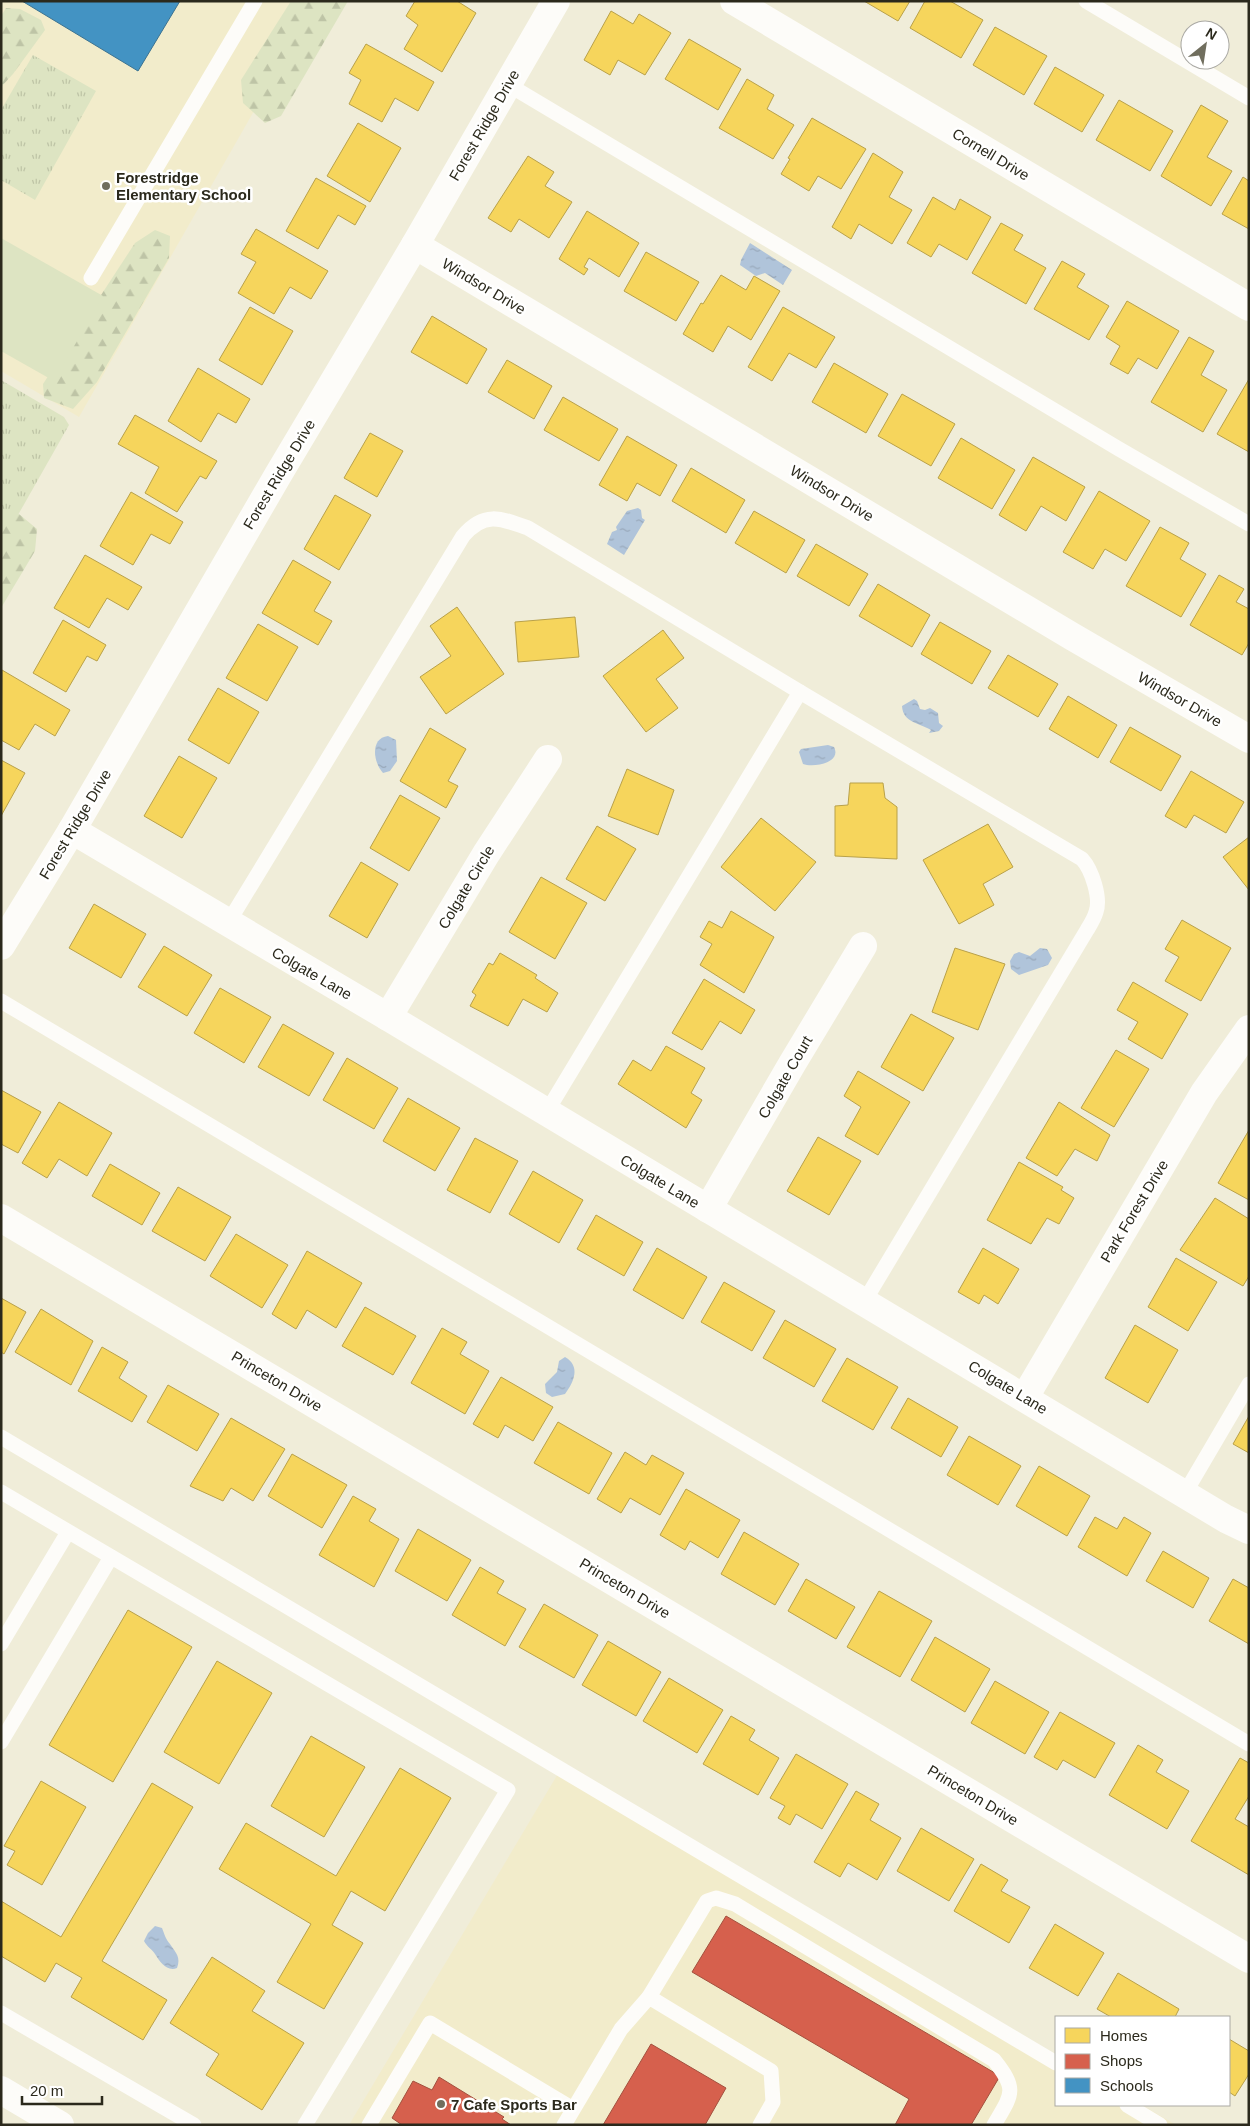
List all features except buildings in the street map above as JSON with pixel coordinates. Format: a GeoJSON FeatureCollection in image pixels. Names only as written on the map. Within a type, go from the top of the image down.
{"type":"FeatureCollection","features":[{"type":"Feature","properties":{"kind":"street","name":"Forest Ridge Drive"},"geometry":{"type":"LineString","coordinates":[[1,946],[72,830],[273,484],[415,246],[556,1]]}},
{"type":"Feature","properties":{"kind":"street","name":"Cornell Drive"},"geometry":{"type":"LineString","coordinates":[[734,1],[1249,307]]}},
{"type":"Feature","properties":{"kind":"street","name":"Windsor Drive"},"geometry":{"type":"LineString","coordinates":[[415,246],[1249,739]]}},
{"type":"Feature","properties":{"kind":"street","name":"Colgate Circle"},"geometry":{"type":"LineString","coordinates":[[388,1017],[486,854],[548,759]]}},
{"type":"Feature","properties":{"kind":"street","name":"Colgate Lane"},"geometry":{"type":"LineString","coordinates":[[72,830],[1025,1397],[1226,1519],[1249,1530]]}},
{"type":"Feature","properties":{"kind":"street","name":"Colgate Court"},"geometry":{"type":"LineString","coordinates":[[708,1210],[863,946]]}},
{"type":"Feature","properties":{"kind":"street","name":"Park Forest Drive"},"geometry":{"type":"LineString","coordinates":[[1025,1397],[1204,1093],[1249,1029]]}},
{"type":"Feature","properties":{"kind":"street","name":"Princeton Drive"},"geometry":{"type":"LineString","coordinates":[[1,1218],[1249,1959]]}},
{"type":"Feature","properties":{"kind":"street"},"geometry":{"type":"LineString","coordinates":[[1,2090],[60,2125]]}},
{"type":"Feature","properties":{"kind":"lane"},"geometry":{"type":"LineString","coordinates":[[91,278],[255,1]]}},
{"type":"Feature","properties":{"kind":"lane"},"geometry":{"type":"LineString","coordinates":[[1086,1],[1249,98]]}},
{"type":"Feature","properties":{"kind":"lane"},"geometry":{"type":"LineString","coordinates":[[508,84],[1110,444],[1249,524]]}},
{"type":"Feature","properties":{"kind":"lane"},"geometry":{"type":"LineString","coordinates":[[228,923],[463,536],[472,526],[484,520],[507,520],[528,528],[1082,860],[1089,866],[1095,888],[1097,911],[864,1302]]}},
{"type":"Feature","properties":{"kind":"lane"},"geometry":{"type":"LineString","coordinates":[[546,1113],[800,692]]}},
{"type":"Feature","properties":{"kind":"lane"},"geometry":{"type":"LineString","coordinates":[[1,1001],[1249,1744]]}},
{"type":"Feature","properties":{"kind":"lane"},"geometry":{"type":"LineString","coordinates":[[1184,1493],[1249,1384]]}},
{"type":"Feature","properties":{"kind":"lane"},"geometry":{"type":"LineString","coordinates":[[1,1437],[1055,2062]]}},
{"type":"Feature","properties":{"kind":"lane"},"geometry":{"type":"LineString","coordinates":[[1,1492],[508,1790],[305,2125]]}},
{"type":"Feature","properties":{"kind":"lane"},"geometry":{"type":"LineString","coordinates":[[1,1644],[68,1532]]}},
{"type":"Feature","properties":{"kind":"lane"},"geometry":{"type":"LineString","coordinates":[[1,1742],[111,1557]]}},
{"type":"Feature","properties":{"kind":"lane"},"geometry":{"type":"LineString","coordinates":[[564,2125],[621,2030],[649,1997],[707,1901],[716,1898],[734,1904],[994,2060],[1006,2076],[1010,2087],[1010,2097],[994,2125]]}},
{"type":"Feature","properties":{"kind":"lane"},"geometry":{"type":"LineString","coordinates":[[649,1997],[771,2071],[773,2102],[760,2125]]}},
{"type":"Feature","properties":{"kind":"lane"},"geometry":{"type":"LineString","coordinates":[[1,2013],[194,2125]]}},
{"type":"Feature","properties":{"kind":"lane"},"geometry":{"type":"LineString","coordinates":[[369,2125],[430,2023],[573,2109]]}},
{"type":"Feature","properties":{"kind":"lane"},"geometry":{"type":"LineString","coordinates":[[1128,2106],[1160,2125]]}},
{"type":"Feature","properties":{"kind":"shaded area","name":"Forestridge Elementary School"},"geometry":{"type":"Polygon","coordinates":[[[1,1],[317,1],[79,417],[1,371],[1,1]]]}},
{"type":"Feature","properties":{"kind":"shaded area"},"geometry":{"type":"Polygon","coordinates":[[[562,1767],[1055,2054],[1055,2106],[1144,2106],[1176,2125],[349,2125],[562,1767]]]}},
{"type":"Feature","properties":{"kind":"green space"},"geometry":{"type":"Polygon","coordinates":[[[291,1],[348,1],[281,116],[265,123],[243,103],[241,80],[291,1]]]}},
{"type":"Feature","properties":{"kind":"green space"},"geometry":{"type":"Polygon","coordinates":[[[6,8],[20,9],[41,20],[45,30],[13,74],[1,87],[1,16],[6,8]]]}},
{"type":"Feature","properties":{"kind":"green space"},"geometry":{"type":"Polygon","coordinates":[[[33,55],[96,91],[35,200],[1,180],[1,110],[33,55]]]}},
{"type":"Feature","properties":{"kind":"green space"},"geometry":{"type":"Polygon","coordinates":[[[155,230],[170,236],[169,258],[97,382],[73,409],[44,398],[43,384],[135,243],[155,230]]]}},
{"type":"Feature","properties":{"kind":"green space"},"geometry":{"type":"Polygon","coordinates":[[[1,238],[103,296],[54,381],[1,351],[1,238]]]}},
{"type":"Feature","properties":{"kind":"green space"},"geometry":{"type":"Polygon","coordinates":[[[1,380],[64,417],[69,425],[1,545],[1,380]]]}},
{"type":"Feature","properties":{"kind":"green space"},"geometry":{"type":"Polygon","coordinates":[[[19,514],[37,529],[35,551],[1,608],[1,521],[19,514]]]}},
{"type":"Feature","properties":{"kind":"water"},"geometry":{"type":"Polygon","coordinates":[[[750,243],[792,270],[783,285],[765,273],[756,276],[740,265],[750,243]]]}},
{"type":"Feature","properties":{"kind":"water"},"geometry":{"type":"Polygon","coordinates":[[[638,508],[641,510],[642,518],[645,520],[624,555],[607,544],[612,532],[617,530],[616,527],[627,511],[638,508]]]}},
{"type":"Feature","properties":{"kind":"water"},"geometry":{"type":"Polygon","coordinates":[[[914,699],[917,701],[920,709],[930,708],[938,713],[939,723],[943,726],[939,731],[929,733],[931,730],[905,716],[902,706],[914,699]]]}},
{"type":"Feature","properties":{"kind":"water"},"geometry":{"type":"Polygon","coordinates":[[[388,736],[396,740],[397,761],[390,771],[383,773],[377,763],[375,751],[378,741],[388,736]]]}},
{"type":"Feature","properties":{"kind":"water"},"geometry":{"type":"Polygon","coordinates":[[[828,745],[834,747],[834,757],[819,765],[803,764],[799,752],[801,749],[828,745]]]}},
{"type":"Feature","properties":{"kind":"water"},"geometry":{"type":"Polygon","coordinates":[[[1040,948],[1047,949],[1052,958],[1048,965],[1019,975],[1011,969],[1010,961],[1014,954],[1019,952],[1030,956],[1040,948]]]}},
{"type":"Feature","properties":{"kind":"water"},"geometry":{"type":"Polygon","coordinates":[[[565,1357],[573,1365],[573,1379],[565,1394],[552,1397],[546,1393],[545,1384],[557,1372],[559,1361],[565,1357]]]}},
{"type":"Feature","properties":{"kind":"water"},"geometry":{"type":"Polygon","coordinates":[[[155,1926],[162,1928],[167,1941],[176,1953],[178,1958],[177,1968],[170,1969],[164,1965],[144,1941],[148,1933],[155,1926]]]}},
{"type":"Feature","properties":{"kind":"place","name":"Forestridge Elementary School"},"geometry":{"type":"Point","coordinates":[106,186]}},
{"type":"Feature","properties":{"kind":"place","name":"7 Cafe Sports Bar"},"geometry":{"type":"Point","coordinates":[441,2104]}}]}
